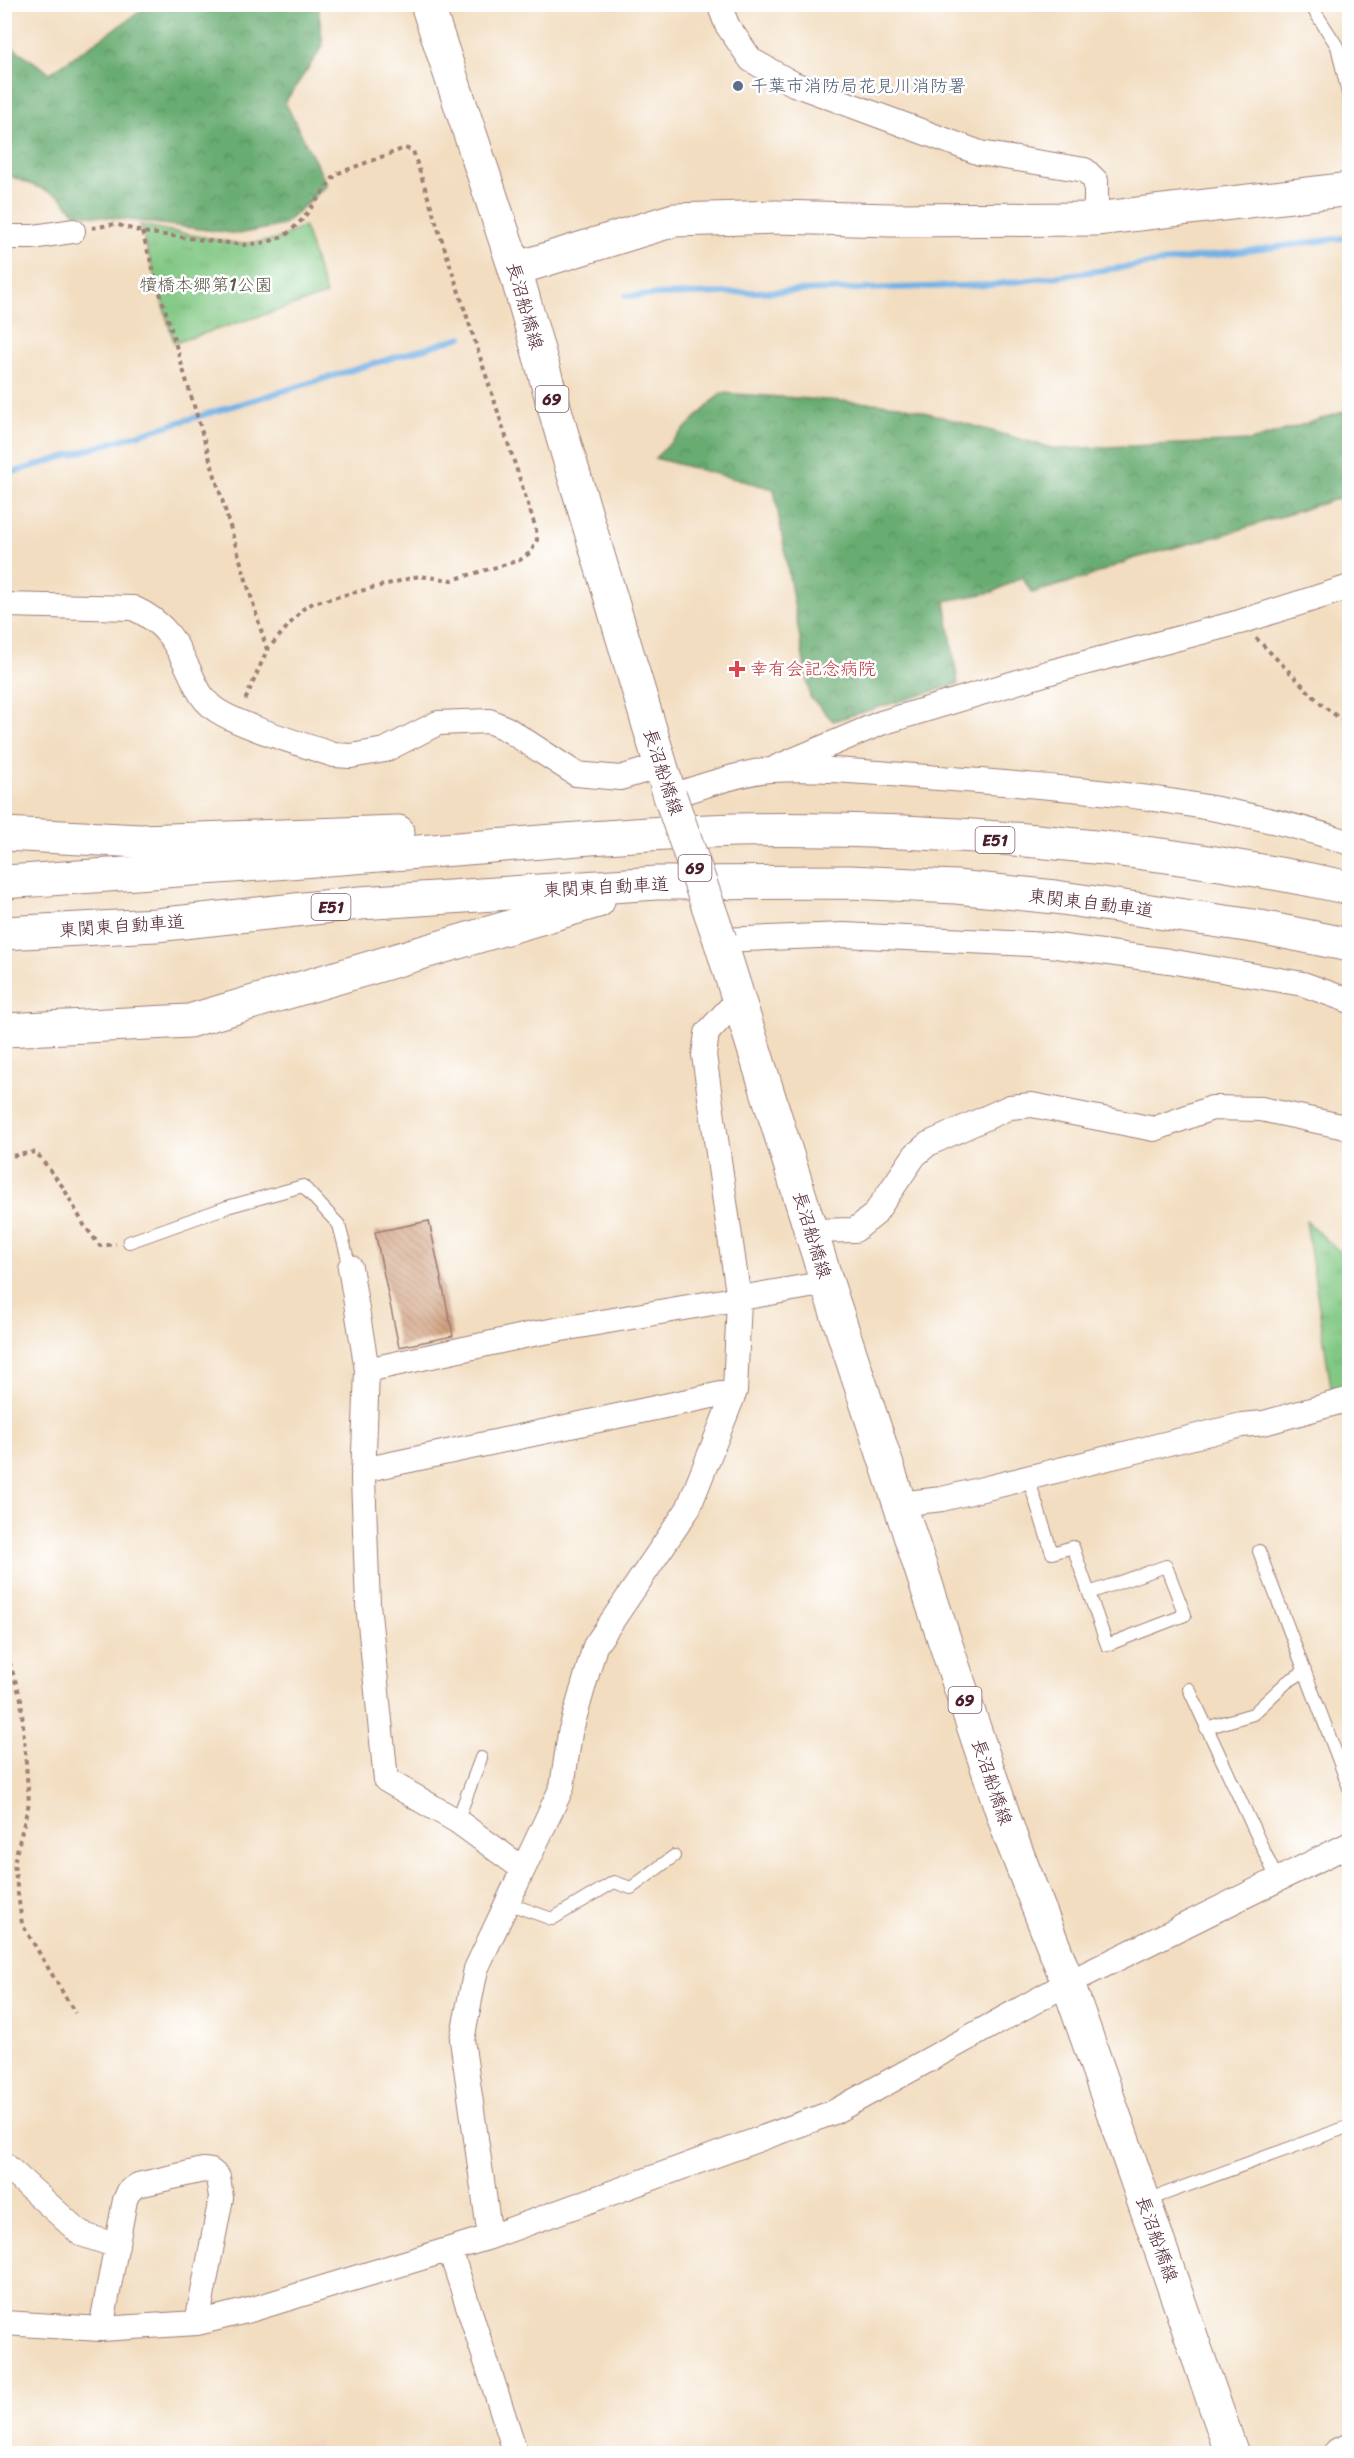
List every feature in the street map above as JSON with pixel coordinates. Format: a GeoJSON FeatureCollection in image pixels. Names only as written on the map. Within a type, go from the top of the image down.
{"type":"FeatureCollection","features":[{"type":"Feature","properties":{"kind":"main road","name":"長沼船橋線"},"geometry":{"type":"LineString","coordinates":[[427,4],[515,269],[665,781],[720,940],[810,1230],[899,1504],[1011,1838],[1068,1983],[1232,2454]]}},
{"type":"Feature","properties":{"kind":"main road"},"geometry":{"type":"LineString","coordinates":[[515,269],[674,220],[777,217],[891,220],[1096,219],[1350,189]]}},
{"type":"Feature","properties":{"kind":"main road"},"geometry":{"type":"LineString","coordinates":[[4,834],[140,841],[545,827],[637,834]]}},
{"type":"Feature","properties":{"kind":"main road","name":"E51"},"geometry":{"type":"LineString","coordinates":[[4,882],[160,873],[637,834],[841,830],[1086,847],[1274,872],[1350,888]]}},
{"type":"Feature","properties":{"kind":"main road","name":"東関東自動車道"},"geometry":{"type":"LineString","coordinates":[[4,933],[156,925],[360,903],[657,883],[850,882],[956,887],[1067,898],[1260,927],[1350,945]]}},
{"type":"Feature","properties":{"kind":"main road"},"geometry":{"type":"LineString","coordinates":[[4,1030],[189,1021],[657,883]]}},
{"type":"Feature","properties":{"kind":"main road"},"geometry":{"type":"LineString","coordinates":[[1260,927],[1350,950]]}},
{"type":"Feature","properties":{"kind":"main road"},"geometry":{"type":"LineString","coordinates":[[1340,2454],[1350,2450]]}},
{"type":"Feature","properties":{"kind":"street"},"geometry":{"type":"LineString","coordinates":[[719,4],[727,25],[751,60],[794,84],[980,153],[1085,170],[1096,180],[1096,219]]}},
{"type":"Feature","properties":{"kind":"street"},"geometry":{"type":"LineString","coordinates":[[4,237],[33,237],[73,231]]}},
{"type":"Feature","properties":{"kind":"street"},"geometry":{"type":"LineString","coordinates":[[770,770],[881,723],[1054,671],[1240,622],[1350,587]]}},
{"type":"Feature","properties":{"kind":"street"},"geometry":{"type":"LineString","coordinates":[[4,605],[133,608],[152,616],[175,642],[201,696],[213,708],[237,720],[334,755],[351,756],[385,750],[438,723],[489,721],[507,729],[576,774],[665,781],[770,770],[894,775],[1097,792],[1208,808],[1307,829],[1350,843]]}},
{"type":"Feature","properties":{"kind":"street"},"geometry":{"type":"LineString","coordinates":[[720,940],[844,935],[1049,945],[1169,961],[1303,984],[1350,1001]]}},
{"type":"Feature","properties":{"kind":"street"},"geometry":{"type":"LineString","coordinates":[[490,2237],[462,2040],[476,1969],[562,1787],[570,1733],[595,1646],[688,1509],[735,1391],[739,1300],[704,1054],[707,1033],[738,999]]}},
{"type":"Feature","properties":{"kind":"street"},"geometry":{"type":"LineString","coordinates":[[810,1230],[855,1230],[874,1215],[915,1155],[928,1144],[1010,1107],[1032,1105],[1154,1129],[1212,1107],[1261,1109],[1350,1128]]}},
{"type":"Feature","properties":{"kind":"street"},"geometry":{"type":"LineString","coordinates":[[350,1267],[367,1370],[363,1470],[368,1604],[386,1780],[457,1821],[523,1869]]}},
{"type":"Feature","properties":{"kind":"street"},"geometry":{"type":"LineString","coordinates":[[367,1370],[533,1334],[827,1283]]}},
{"type":"Feature","properties":{"kind":"street"},"geometry":{"type":"LineString","coordinates":[[363,1470],[735,1391]]}},
{"type":"Feature","properties":{"kind":"street"},"geometry":{"type":"LineString","coordinates":[[899,1504],[942,1499],[1242,1425],[1264,1423],[1350,1399]]}},
{"type":"Feature","properties":{"kind":"street"},"geometry":{"type":"LineString","coordinates":[[4,2323],[100,2329],[197,2323],[250,2310],[490,2237],[834,2112],[1068,1983],[1350,1844]]}},
{"type":"Feature","properties":{"kind":"street"},"geometry":{"type":"LineString","coordinates":[[4,2164],[81,2234],[117,2246]]}},
{"type":"Feature","properties":{"kind":"street"},"geometry":{"type":"LineString","coordinates":[[100,2329],[124,2200],[129,2191],[138,2185],[203,2170],[211,2171],[218,2177],[220,2198],[197,2323]]}},
{"type":"Feature","properties":{"kind":"street"},"geometry":{"type":"LineString","coordinates":[[450,2250],[516,2454]]}},
{"type":"Feature","properties":{"kind":"lane"},"geometry":{"type":"LineString","coordinates":[[1310,4],[1337,46],[1350,102]]}},
{"type":"Feature","properties":{"kind":"lane"},"geometry":{"type":"LineString","coordinates":[[129,1242],[227,1207],[303,1185],[339,1225],[350,1267]]}},
{"type":"Feature","properties":{"kind":"lane"},"geometry":{"type":"LineString","coordinates":[[1028,1477],[1052,1553],[1073,1547],[1107,1646],[1185,1615],[1166,1566],[1089,1593]]}},
{"type":"Feature","properties":{"kind":"lane"},"geometry":{"type":"LineString","coordinates":[[1258,1551],[1350,1790]]}},
{"type":"Feature","properties":{"kind":"lane"},"geometry":{"type":"LineString","coordinates":[[1206,1728],[1252,1714],[1287,1682],[1305,1671]]}},
{"type":"Feature","properties":{"kind":"lane"},"geometry":{"type":"LineString","coordinates":[[1189,1689],[1277,1879]]}},
{"type":"Feature","properties":{"kind":"lane"},"geometry":{"type":"LineString","coordinates":[[457,1821],[481,1758]]}},
{"type":"Feature","properties":{"kind":"lane"},"geometry":{"type":"LineString","coordinates":[[507,1903],[552,1919],[614,1882],[631,1888],[674,1856]]}},
{"type":"Feature","properties":{"kind":"lane"},"geometry":{"type":"LineString","coordinates":[[1144,2202],[1350,2126]]}},
{"type":"Feature","properties":{"kind":"path"},"geometry":{"type":"LineString","coordinates":[[73,231],[115,224],[142,232],[244,245],[268,242],[286,235],[302,220],[336,174],[405,148],[413,151],[536,529],[537,540],[531,552],[520,560],[452,580],[419,576],[313,603],[303,609],[267,650],[237,720]]}},
{"type":"Feature","properties":{"kind":"path"},"geometry":{"type":"LineString","coordinates":[[142,232],[267,650]]}},
{"type":"Feature","properties":{"kind":"path"},"geometry":{"type":"LineString","coordinates":[[1240,622],[1322,705],[1350,726]]}},
{"type":"Feature","properties":{"kind":"path"},"geometry":{"type":"LineString","coordinates":[[4,1157],[36,1152],[63,1187],[84,1225],[100,1245],[129,1242]]}},
{"type":"Feature","properties":{"kind":"path"},"geometry":{"type":"LineString","coordinates":[[4,1371],[7,1374],[4,1408]]}},
{"type":"Feature","properties":{"kind":"path"},"geometry":{"type":"LineString","coordinates":[[4,1646],[21,1699],[29,1803],[14,1863],[22,1924],[75,2013]]}},
{"type":"Feature","properties":{"kind":"shaded area"},"geometry":{"type":"Polygon","coordinates":[[[320,2441],[319,2453],[213,2453],[320,2441]]]}},
{"type":"Feature","properties":{"kind":"green space"},"geometry":{"type":"Polygon","coordinates":[[[150,5],[318,5],[323,46],[285,102],[327,185],[283,225],[239,234],[75,213],[60,196],[5,174],[5,42],[50,73],[150,5]]]}},
{"type":"Feature","properties":{"kind":"green space","name":"犢橋本郷第1公園"},"geometry":{"type":"Polygon","coordinates":[[[140,225],[239,244],[275,240],[304,226],[326,295],[174,343],[140,225]]]}},
{"type":"Feature","properties":{"kind":"green space"},"geometry":{"type":"Polygon","coordinates":[[[721,393],[900,405],[1055,449],[1251,441],[1349,410],[1349,495],[1226,534],[1132,559],[1088,577],[1032,593],[1022,577],[993,592],[945,601],[958,684],[833,721],[810,697],[774,489],[655,458],[721,393]]]}},
{"type":"Feature","properties":{"kind":"green space"},"geometry":{"type":"Polygon","coordinates":[[[1306,1221],[1349,1260],[1349,1390],[1332,1394],[1306,1221]]]}},
{"type":"Feature","properties":{"kind":"building"},"geometry":{"type":"Polygon","coordinates":[[[429,1221],[453,1336],[399,1347],[375,1232],[429,1221]]]}},
{"type":"Feature","properties":{"kind":"waterway"},"geometry":{"type":"LineString","coordinates":[[626,296],[991,285],[1350,237]]}},
{"type":"Feature","properties":{"kind":"waterway"},"geometry":{"type":"LineString","coordinates":[[4,475],[462,337]]}},
{"type":"Feature","properties":{"kind":"place","name":"千葉市消防局花見川消防署"},"geometry":{"type":"Point","coordinates":[738,86]}},
{"type":"Feature","properties":{"kind":"place","name":"幸有会記念病院"},"geometry":{"type":"Point","coordinates":[737,669]}}]}
